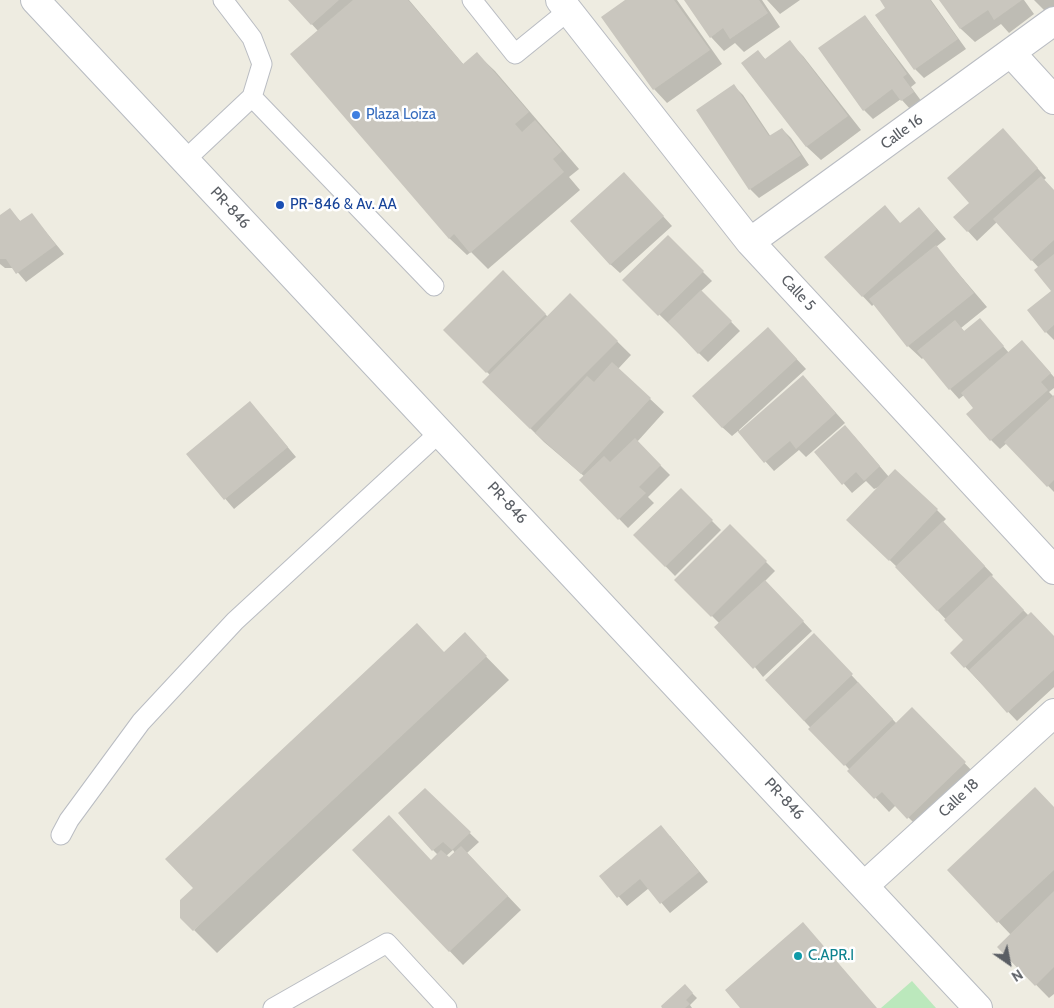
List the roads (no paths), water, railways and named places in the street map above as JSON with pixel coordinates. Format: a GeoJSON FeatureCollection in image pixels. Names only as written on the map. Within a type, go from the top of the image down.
{"type":"FeatureCollection","features":[{"type":"Feature","properties":{"kind":"street","name":"PR-846"},"geometry":{"type":"LineString","coordinates":[[35,0],[865,885],[978,1008]]}},
{"type":"Feature","properties":{"kind":"street","name":"Calle 5"},"geometry":{"type":"LineString","coordinates":[[564,6],[750,242],[1054,570]]}},
{"type":"Feature","properties":{"kind":"street","name":"Calle 16"},"geometry":{"type":"LineString","coordinates":[[750,242],[1054,21]]}},
{"type":"Feature","properties":{"kind":"street"},"geometry":{"type":"LineString","coordinates":[[1011,53],[1054,100]]}},
{"type":"Feature","properties":{"kind":"street","name":"Calle 18"},"geometry":{"type":"LineString","coordinates":[[865,885],[1054,713]]}},
{"type":"Feature","properties":{"kind":"lane"},"geometry":{"type":"LineString","coordinates":[[185,160],[252,97],[262,64],[252,38],[224,0]]}},
{"type":"Feature","properties":{"kind":"lane"},"geometry":{"type":"LineString","coordinates":[[472,0],[514,54],[564,6]]}},
{"type":"Feature","properties":{"kind":"lane"},"geometry":{"type":"LineString","coordinates":[[252,97],[434,286]]}},
{"type":"Feature","properties":{"kind":"lane"},"geometry":{"type":"LineString","coordinates":[[61,835],[69,820],[141,722],[195,664],[257,601],[440,432]]}},
{"type":"Feature","properties":{"kind":"lane"},"geometry":{"type":"LineString","coordinates":[[273,1008],[387,943],[447,1008]]}},
{"type":"Feature","properties":{"kind":"place","name":"Plaza Loiza"},"geometry":{"type":"Point","coordinates":[356,115]}},
{"type":"Feature","properties":{"kind":"place","name":"PR-846 & Av. AA"},"geometry":{"type":"Point","coordinates":[280,205]}},
{"type":"Feature","properties":{"kind":"place","name":"C.APR.I"},"geometry":{"type":"Point","coordinates":[798,956]}}]}
